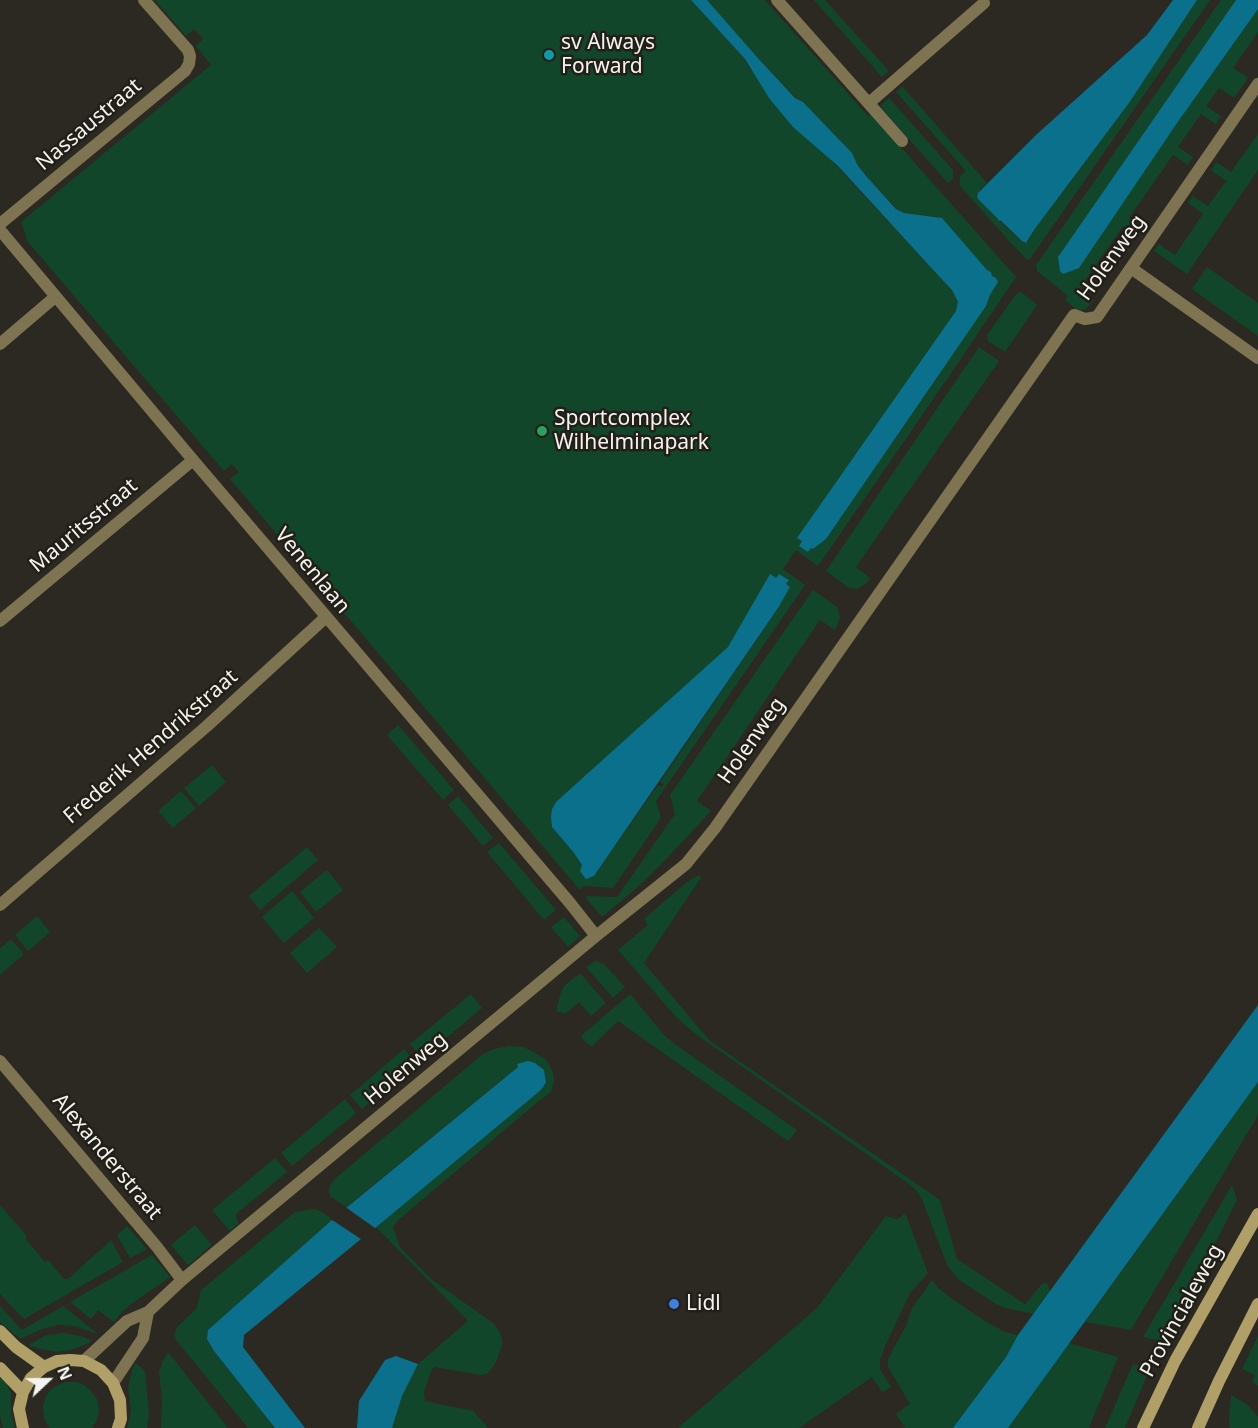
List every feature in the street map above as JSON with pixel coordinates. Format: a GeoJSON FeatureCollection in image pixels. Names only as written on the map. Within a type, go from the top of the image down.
{"type":"FeatureCollection","features":[{"type":"Feature","properties":{"kind":"main road","name":"Provincialeweg"},"geometry":{"type":"LineString","coordinates":[[1143,1428],[1175,1361],[1258,1214]]}},
{"type":"Feature","properties":{"kind":"main road"},"geometry":{"type":"LineString","coordinates":[[1198,1428],[1258,1304]]}},
{"type":"Feature","properties":{"kind":"main road"},"geometry":{"type":"LineString","coordinates":[[0,1331],[16,1347],[44,1367]]}},
{"type":"Feature","properties":{"kind":"main road"},"geometry":{"type":"LineString","coordinates":[[23,1428],[19,1409],[23,1392],[31,1378],[44,1367],[63,1360],[70,1360],[84,1361],[101,1370],[114,1383],[120,1400],[121,1419],[118,1428]]}},
{"type":"Feature","properties":{"kind":"main road"},"geometry":{"type":"LineString","coordinates":[[0,1368],[23,1392]]}},
{"type":"Feature","properties":{"kind":"street","name":"Nassaustraat"},"geometry":{"type":"LineString","coordinates":[[0,224],[185,71],[189,64],[188,50],[144,0]]}},
{"type":"Feature","properties":{"kind":"street"},"geometry":{"type":"LineString","coordinates":[[777,0],[902,141]]}},
{"type":"Feature","properties":{"kind":"street"},"geometry":{"type":"LineString","coordinates":[[869,103],[984,3]]}},
{"type":"Feature","properties":{"kind":"street","name":"Holenweg"},"geometry":{"type":"LineString","coordinates":[[84,1361],[127,1321],[148,1312],[182,1280],[686,864],[715,828],[1074,315],[1085,319],[1097,317],[1257,89]]}},
{"type":"Feature","properties":{"kind":"street","name":"Venenlaan"},"geometry":{"type":"LineString","coordinates":[[0,230],[326,617],[510,831],[596,936]]}},
{"type":"Feature","properties":{"kind":"street"},"geometry":{"type":"LineString","coordinates":[[1131,268],[1258,358]]}},
{"type":"Feature","properties":{"kind":"street"},"geometry":{"type":"LineString","coordinates":[[0,344],[55,297]]}},
{"type":"Feature","properties":{"kind":"street","name":"Mauritsstraat"},"geometry":{"type":"LineString","coordinates":[[0,621],[193,460]]}},
{"type":"Feature","properties":{"kind":"street","name":"Frederik Hendrikstraat"},"geometry":{"type":"LineString","coordinates":[[0,905],[200,733],[326,617]]}},
{"type":"Feature","properties":{"kind":"street","name":"Alexanderstraat"},"geometry":{"type":"LineString","coordinates":[[0,1061],[158,1246],[182,1280]]}},
{"type":"Feature","properties":{"kind":"street"},"geometry":{"type":"LineString","coordinates":[[114,1383],[143,1338],[148,1312]]}},
{"type":"Feature","properties":{"kind":"green space","name":"Sportcomplex Wilhelminapark"},"geometry":{"type":"Polygon","coordinates":[[[155,0],[691,0],[833,162],[952,290],[965,311],[799,546],[813,549],[826,539],[986,306],[998,282],[938,217],[904,213],[897,209],[858,166],[852,153],[757,57],[707,0],[765,0],[868,116],[871,114],[1016,277],[818,566],[796,550],[783,569],[805,585],[656,801],[661,818],[613,888],[584,886],[580,890],[230,479],[239,472],[232,464],[224,471],[28,242],[21,222],[211,65],[196,46],[203,39],[194,29],[186,36],[155,0]],[[779,574],[728,647],[552,809],[552,827],[582,865],[580,871],[594,876],[658,785],[662,787],[664,784],[660,782],[778,608],[790,587],[785,584],[788,579],[779,574]]]}},
{"type":"Feature","properties":{"kind":"green space"},"geometry":{"type":"Polygon","coordinates":[[[814,0],[825,0],[889,71],[882,77],[814,0]]]}},
{"type":"Feature","properties":{"kind":"green space"},"geometry":{"type":"Polygon","coordinates":[[[1197,0],[1210,0],[1030,259],[1026,259],[960,186],[960,176],[966,171],[896,92],[902,86],[987,183],[980,189],[979,200],[1026,243],[1129,103],[1197,0]]]}},
{"type":"Feature","properties":{"kind":"green space"},"geometry":{"type":"Polygon","coordinates":[[[1221,0],[1236,0],[1058,257],[1060,271],[1175,126],[1258,9],[1258,32],[1233,68],[1248,78],[1234,98],[1219,88],[1206,106],[1221,116],[1216,124],[1201,114],[1178,147],[1193,157],[1188,165],[1173,155],[1129,218],[1143,229],[1138,236],[1123,226],[1079,289],[1094,300],[1086,309],[1077,310],[1065,300],[1068,296],[1037,271],[1036,265],[1221,0]]]}},
{"type":"Feature","properties":{"kind":"green space"},"geometry":{"type":"Polygon","coordinates":[[[889,98],[953,170],[953,179],[948,183],[881,108],[881,105],[889,98]]]}},
{"type":"Feature","properties":{"kind":"green space"},"geometry":{"type":"Polygon","coordinates":[[[1258,134],[1258,170],[1187,274],[1154,251],[1159,244],[1175,255],[1203,214],[1188,203],[1193,196],[1208,206],[1226,181],[1211,170],[1216,162],[1231,172],[1258,134]]]}},
{"type":"Feature","properties":{"kind":"green space"},"geometry":{"type":"Polygon","coordinates":[[[1207,267],[1258,303],[1258,336],[1192,289],[1207,267]]]}},
{"type":"Feature","properties":{"kind":"green space"},"geometry":{"type":"Polygon","coordinates":[[[1021,292],[1037,305],[1005,352],[988,341],[987,335],[1017,293],[1021,292]]]}},
{"type":"Feature","properties":{"kind":"green space"},"geometry":{"type":"Polygon","coordinates":[[[979,347],[999,361],[856,567],[870,578],[867,583],[857,589],[849,588],[826,571],[979,347]]]}},
{"type":"Feature","properties":{"kind":"green space"},"geometry":{"type":"Polygon","coordinates":[[[813,590],[837,607],[840,618],[835,630],[820,620],[697,801],[711,811],[639,886],[602,917],[586,898],[587,896],[617,897],[675,814],[670,795],[813,590]]]}},
{"type":"Feature","properties":{"kind":"green space"},"geometry":{"type":"Polygon","coordinates":[[[398,725],[454,790],[443,800],[387,735],[398,725]]]}},
{"type":"Feature","properties":{"kind":"green space"},"geometry":{"type":"Polygon","coordinates":[[[212,765],[226,782],[199,806],[184,788],[212,765]]]}},
{"type":"Feature","properties":{"kind":"green space"},"geometry":{"type":"Polygon","coordinates":[[[181,791],[196,808],[173,828],[158,811],[181,791]]]}},
{"type":"Feature","properties":{"kind":"green space"},"geometry":{"type":"Polygon","coordinates":[[[458,796],[493,838],[483,846],[448,805],[458,796]]]}},
{"type":"Feature","properties":{"kind":"green space"},"geometry":{"type":"Polygon","coordinates":[[[499,843],[556,910],[544,920],[487,852],[499,843]]]}},
{"type":"Feature","properties":{"kind":"green space"},"geometry":{"type":"Polygon","coordinates":[[[307,847],[318,860],[260,910],[249,896],[307,847]]]}},
{"type":"Feature","properties":{"kind":"green space"},"geometry":{"type":"Polygon","coordinates":[[[327,870],[343,890],[316,912],[300,892],[327,870]]]}},
{"type":"Feature","properties":{"kind":"green space"},"geometry":{"type":"Polygon","coordinates":[[[697,876],[702,876],[644,963],[710,1041],[940,1200],[957,1259],[1025,1304],[1043,1283],[1048,1284],[1050,1291],[1034,1314],[996,1304],[959,1280],[948,1267],[921,1197],[916,1190],[693,1032],[675,1016],[618,950],[648,925],[644,919],[697,876]]]}},
{"type":"Feature","properties":{"kind":"green space"},"geometry":{"type":"Polygon","coordinates":[[[292,891],[314,918],[284,943],[262,917],[292,891]]]}},
{"type":"Feature","properties":{"kind":"green space"},"geometry":{"type":"Polygon","coordinates":[[[37,916],[50,932],[28,951],[15,935],[37,916]]]}},
{"type":"Feature","properties":{"kind":"green space"},"geometry":{"type":"Polygon","coordinates":[[[564,917],[580,936],[568,947],[551,927],[564,917]]]}},
{"type":"Feature","properties":{"kind":"green space"},"geometry":{"type":"Polygon","coordinates":[[[319,928],[337,947],[307,973],[290,953],[319,928]]]}},
{"type":"Feature","properties":{"kind":"green space"},"geometry":{"type":"Polygon","coordinates":[[[11,939],[24,954],[1,974],[0,948],[11,939]]]}},
{"type":"Feature","properties":{"kind":"green space"},"geometry":{"type":"Polygon","coordinates":[[[596,961],[604,964],[625,987],[613,998],[586,967],[596,961]]]}},
{"type":"Feature","properties":{"kind":"green space"},"geometry":{"type":"Polygon","coordinates":[[[580,973],[606,1003],[591,1016],[579,1002],[565,1014],[557,1011],[565,985],[580,973]]]}},
{"type":"Feature","properties":{"kind":"green space"},"geometry":{"type":"Polygon","coordinates":[[[471,994],[482,1008],[422,1058],[410,1044],[471,994]]]}},
{"type":"Feature","properties":{"kind":"green space"},"geometry":{"type":"Polygon","coordinates":[[[630,994],[664,1035],[676,1045],[797,1130],[788,1141],[618,1021],[592,1046],[585,1042],[581,1036],[630,994]]]}},
{"type":"Feature","properties":{"kind":"green space"},"geometry":{"type":"Polygon","coordinates":[[[509,1046],[524,1047],[544,1058],[553,1072],[554,1081],[551,1092],[396,1222],[393,1228],[400,1247],[431,1279],[493,1323],[500,1332],[502,1346],[490,1371],[480,1375],[435,1367],[432,1369],[424,1392],[425,1401],[473,1411],[488,1428],[392,1428],[402,1396],[418,1364],[468,1321],[376,1227],[541,1090],[546,1078],[544,1070],[535,1063],[518,1067],[345,1208],[331,1197],[330,1185],[483,1054],[509,1046]]]}},
{"type":"Feature","properties":{"kind":"green space"},"geometry":{"type":"Polygon","coordinates":[[[404,1049],[416,1063],[362,1109],[350,1095],[404,1049]]]}},
{"type":"Feature","properties":{"kind":"green space"},"geometry":{"type":"Polygon","coordinates":[[[1258,1082],[1258,1115],[1131,1330],[1085,1322],[1258,1082]]]}},
{"type":"Feature","properties":{"kind":"green space"},"geometry":{"type":"Polygon","coordinates":[[[345,1099],[356,1113],[292,1166],[281,1153],[345,1099]]]}},
{"type":"Feature","properties":{"kind":"green space"},"geometry":{"type":"Polygon","coordinates":[[[275,1158],[287,1172],[236,1214],[238,1224],[230,1231],[212,1210],[275,1158]]]}},
{"type":"Feature","properties":{"kind":"green space"},"geometry":{"type":"Polygon","coordinates":[[[1232,1185],[1237,1200],[1165,1342],[1143,1337],[1232,1185]]]}},
{"type":"Feature","properties":{"kind":"green space"},"geometry":{"type":"Polygon","coordinates":[[[0,1205],[27,1236],[25,1238],[45,1262],[48,1260],[64,1279],[68,1279],[111,1240],[123,1262],[24,1319],[0,1294],[0,1205]]]}},
{"type":"Feature","properties":{"kind":"green space"},"geometry":{"type":"Polygon","coordinates":[[[313,1209],[333,1219],[208,1330],[214,1351],[275,1428],[248,1428],[174,1335],[177,1327],[197,1308],[201,1290],[295,1212],[313,1209]]]}},
{"type":"Feature","properties":{"kind":"green space"},"geometry":{"type":"Polygon","coordinates":[[[905,1213],[928,1273],[910,1293],[880,1360],[880,1369],[891,1387],[882,1392],[872,1377],[799,1428],[678,1428],[817,1308],[886,1216],[897,1219],[905,1213]]]}},
{"type":"Feature","properties":{"kind":"green space"},"geometry":{"type":"Polygon","coordinates":[[[195,1225],[212,1245],[188,1265],[171,1245],[195,1225]]]}},
{"type":"Feature","properties":{"kind":"green space"},"geometry":{"type":"Polygon","coordinates":[[[127,1226],[147,1249],[130,1258],[117,1235],[127,1226]]]}},
{"type":"Feature","properties":{"kind":"green space"},"geometry":{"type":"Polygon","coordinates":[[[152,1255],[170,1277],[130,1305],[114,1322],[98,1310],[91,1319],[70,1302],[152,1255]]]}},
{"type":"Feature","properties":{"kind":"green space"},"geometry":{"type":"Polygon","coordinates":[[[932,1280],[938,1288],[983,1320],[1005,1332],[1018,1335],[1006,1357],[954,1428],[905,1428],[896,1414],[910,1404],[888,1367],[888,1360],[906,1326],[912,1308],[932,1280]]]}},
{"type":"Feature","properties":{"kind":"green space"},"geometry":{"type":"Polygon","coordinates":[[[0,1306],[22,1330],[63,1306],[98,1334],[74,1326],[58,1325],[20,1339],[0,1322],[0,1306]]]}},
{"type":"Feature","properties":{"kind":"green space"},"geometry":{"type":"Polygon","coordinates":[[[64,1333],[84,1337],[91,1342],[74,1349],[57,1352],[30,1346],[46,1335],[64,1333]]]}},
{"type":"Feature","properties":{"kind":"green space"},"geometry":{"type":"Polygon","coordinates":[[[1258,1336],[1258,1386],[1252,1382],[1255,1375],[1242,1369],[1258,1336]]]}},
{"type":"Feature","properties":{"kind":"green space"},"geometry":{"type":"Polygon","coordinates":[[[1069,1343],[1118,1357],[1089,1428],[1008,1428],[1069,1343]]]}},
{"type":"Feature","properties":{"kind":"green space"},"geometry":{"type":"Polygon","coordinates":[[[168,1352],[228,1428],[161,1428],[162,1399],[159,1372],[168,1352]]]}},
{"type":"Feature","properties":{"kind":"green space"},"geometry":{"type":"Polygon","coordinates":[[[135,1363],[145,1371],[149,1415],[147,1428],[127,1428],[131,1411],[128,1388],[135,1363]]]}},
{"type":"Feature","properties":{"kind":"green space"},"geometry":{"type":"Polygon","coordinates":[[[1133,1364],[1150,1368],[1125,1428],[1105,1428],[1133,1364]]]}},
{"type":"Feature","properties":{"kind":"green space"},"geometry":{"type":"Polygon","coordinates":[[[0,1374],[11,1393],[11,1412],[15,1428],[3,1428],[0,1416],[0,1374]]]}},
{"type":"Feature","properties":{"kind":"green space"},"geometry":{"type":"Polygon","coordinates":[[[66,1382],[84,1385],[97,1399],[99,1410],[92,1428],[50,1428],[48,1426],[44,1417],[45,1398],[50,1390],[66,1382]]]}},
{"type":"Feature","properties":{"kind":"green space"},"geometry":{"type":"Polygon","coordinates":[[[1231,1395],[1248,1405],[1258,1417],[1258,1428],[1230,1428],[1231,1395]]]}},
{"type":"Feature","properties":{"kind":"water"},"geometry":{"type":"Polygon","coordinates":[[[691,0],[707,0],[795,98],[803,102],[852,153],[858,166],[896,209],[904,213],[942,218],[998,282],[986,306],[826,539],[808,552],[799,546],[802,541],[797,538],[956,311],[958,302],[952,290],[838,166],[793,127],[769,98],[745,59],[691,0]]]}},
{"type":"Feature","properties":{"kind":"water"},"geometry":{"type":"Polygon","coordinates":[[[1173,0],[1197,0],[1129,103],[1026,243],[1022,241],[1000,220],[998,221],[979,200],[978,193],[1036,135],[1147,35],[1173,0]]]}},
{"type":"Feature","properties":{"kind":"water"},"geometry":{"type":"Polygon","coordinates":[[[1236,0],[1258,0],[1258,9],[1079,268],[1063,274],[1060,271],[1058,257],[1236,0]]]}},
{"type":"Feature","properties":{"kind":"water"},"geometry":{"type":"Polygon","coordinates":[[[770,574],[776,578],[779,574],[789,580],[786,584],[790,587],[778,608],[594,876],[586,879],[580,871],[582,865],[552,827],[552,809],[556,802],[728,647],[770,574]]]}},
{"type":"Feature","properties":{"kind":"water"},"geometry":{"type":"Polygon","coordinates":[[[1258,1005],[1258,1082],[1008,1428],[953,1428],[1006,1357],[1018,1335],[1258,1005]]]}},
{"type":"Feature","properties":{"kind":"water"},"geometry":{"type":"Polygon","coordinates":[[[528,1061],[544,1070],[546,1082],[541,1090],[374,1229],[367,1224],[357,1236],[361,1239],[244,1335],[243,1347],[305,1428],[275,1428],[214,1351],[207,1339],[208,1330],[333,1219],[338,1223],[346,1208],[518,1067],[517,1064],[528,1061]]]}},
{"type":"Feature","properties":{"kind":"water"},"geometry":{"type":"Polygon","coordinates":[[[396,1356],[418,1364],[402,1396],[392,1428],[357,1428],[359,1401],[385,1360],[396,1356]]]}},
{"type":"Feature","properties":{"kind":"pier"},"geometry":{"type":"Polygon","coordinates":[[[344,1206],[375,1228],[372,1232],[367,1228],[362,1236],[364,1241],[329,1218],[333,1216],[338,1219],[344,1211],[342,1209],[344,1206]]]}},
{"type":"Feature","properties":{"kind":"place","name":"sv Always Forward"},"geometry":{"type":"Point","coordinates":[549,55]}},
{"type":"Feature","properties":{"kind":"place","name":"Sportcomplex Wilhelminapark"},"geometry":{"type":"Point","coordinates":[542,431]}},
{"type":"Feature","properties":{"kind":"place","name":"Lidl"},"geometry":{"type":"Point","coordinates":[674,1304]}}]}
